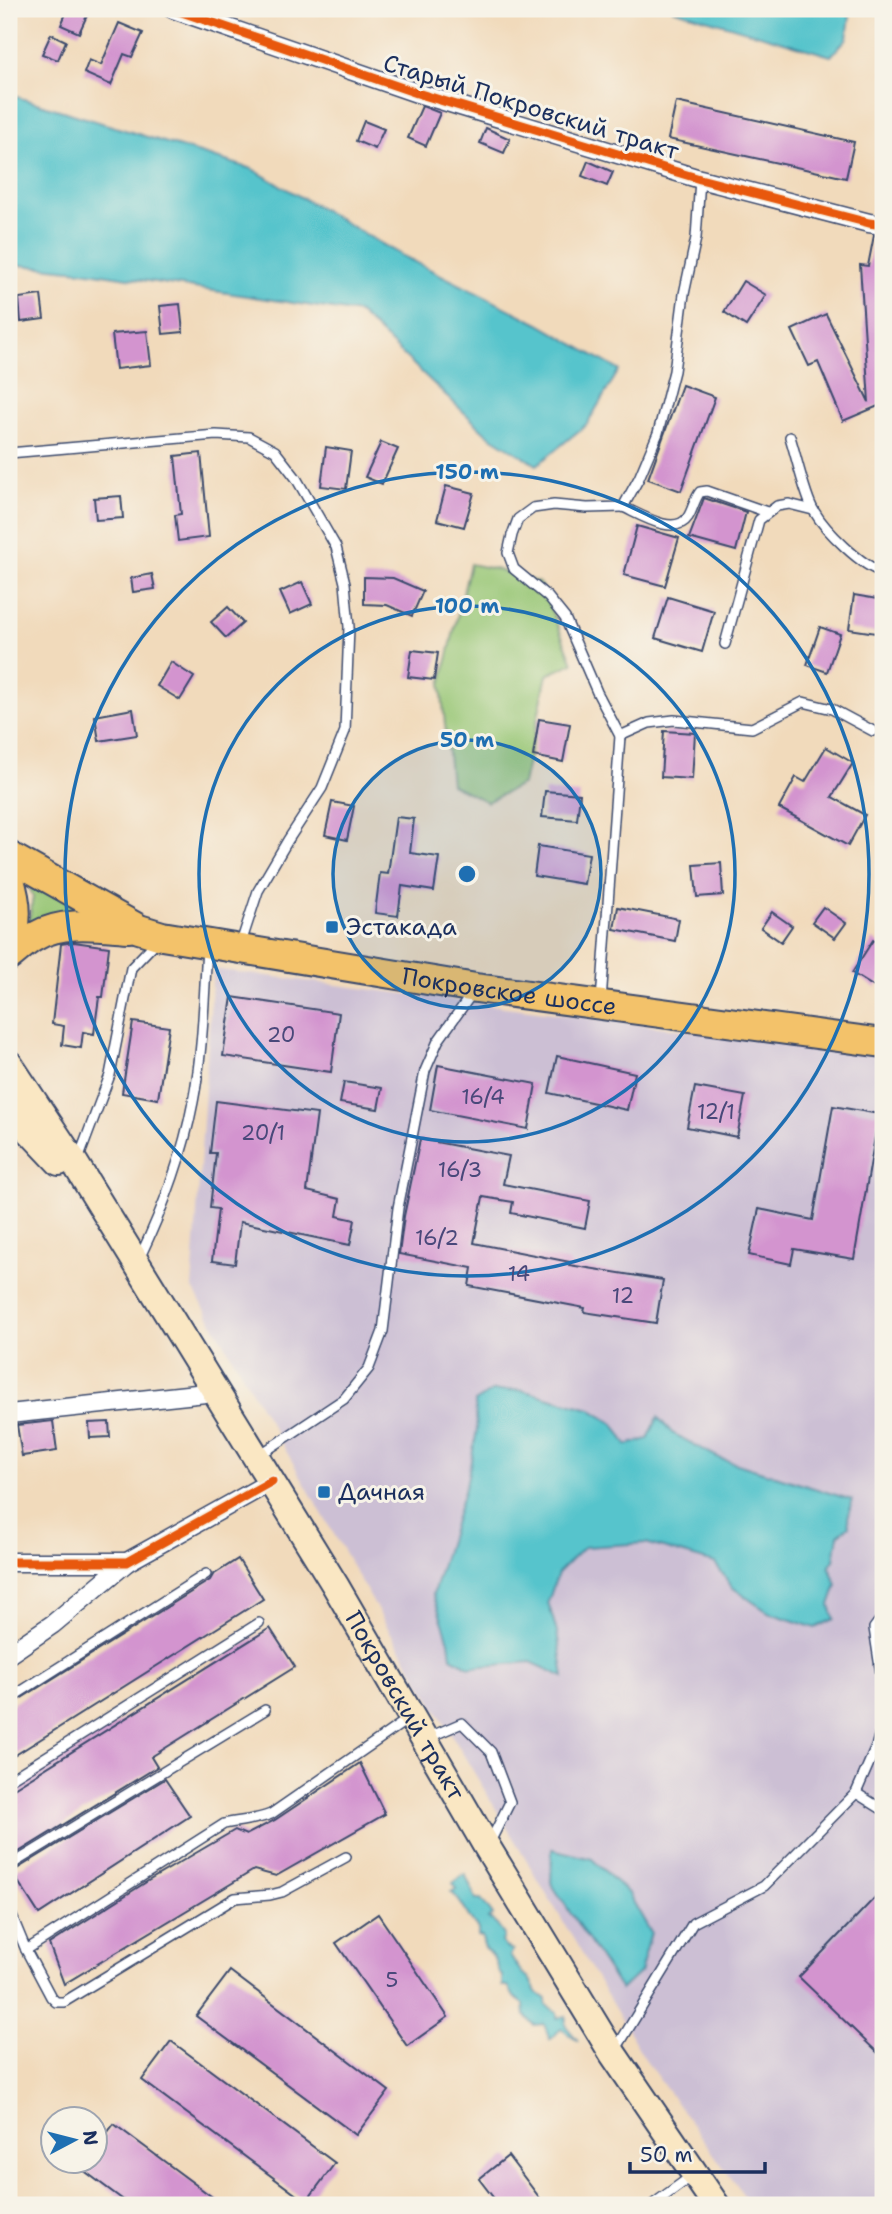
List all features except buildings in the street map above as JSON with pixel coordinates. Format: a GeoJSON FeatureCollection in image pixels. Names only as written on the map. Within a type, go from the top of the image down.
{"type":"FeatureCollection","features":[{"type":"Feature","properties":{"kind":"main road","name":"Покровское шоссе"},"geometry":{"type":"LineString","coordinates":[[9,856],[150,933]]}},
{"type":"Feature","properties":{"kind":"main road"},"geometry":{"type":"LineString","coordinates":[[9,877],[15,897],[17,925],[9,949]]}},
{"type":"Feature","properties":{"kind":"main road","name":"Покровское шоссе"},"geometry":{"type":"LineString","coordinates":[[9,956],[36,935],[57,928],[91,925],[476,988],[883,1043]]}},
{"type":"Feature","properties":{"kind":"main road"},"geometry":{"type":"LineString","coordinates":[[9,1064],[99,1203]]}},
{"type":"Feature","properties":{"kind":"main road"},"geometry":{"type":"LineString","coordinates":[[9,1109],[99,1203]]}},
{"type":"Feature","properties":{"kind":"main road","name":"Покровский тракт"},"geometry":{"type":"LineString","coordinates":[[99,1203],[272,1481],[419,1727],[487,1847],[613,2054],[716,2205]]}},
{"type":"Feature","properties":{"kind":"street","name":"Старый Покровский тракт"},"geometry":{"type":"LineString","coordinates":[[173,9],[417,93],[699,179],[883,225]]}},
{"type":"Feature","properties":{"kind":"street"},"geometry":{"type":"LineString","coordinates":[[9,1413],[215,1392]]}},
{"type":"Feature","properties":{"kind":"street"},"geometry":{"type":"LineString","coordinates":[[9,1654],[53,1624],[127,1562],[272,1481]]}},
{"type":"Feature","properties":{"kind":"street"},"geometry":{"type":"LineString","coordinates":[[9,1562],[127,1562]]}},
{"type":"Feature","properties":{"kind":"lane"},"geometry":{"type":"LineString","coordinates":[[622,507],[639,478],[657,433],[674,371],[684,294],[696,238],[699,179]]}},
{"type":"Feature","properties":{"kind":"lane"},"geometry":{"type":"LineString","coordinates":[[9,453],[216,435],[249,437],[275,450],[296,478],[335,547],[345,583],[349,627],[345,731],[322,788],[258,891],[239,951]]}},
{"type":"Feature","properties":{"kind":"lane"},"geometry":{"type":"LineString","coordinates":[[790,437],[813,510],[858,560],[872,570],[883,572]]}},
{"type":"Feature","properties":{"kind":"lane"},"geometry":{"type":"LineString","coordinates":[[601,1006],[620,736],[597,692],[565,618],[548,597],[514,569],[508,552],[512,535],[518,519],[533,508],[554,505],[622,507],[669,527],[688,519],[700,492],[707,491],[767,512]]}},
{"type":"Feature","properties":{"kind":"lane"},"geometry":{"type":"LineString","coordinates":[[725,644],[758,520],[777,506],[789,504],[813,510]]}},
{"type":"Feature","properties":{"kind":"lane"},"geometry":{"type":"LineString","coordinates":[[620,736],[649,723],[674,720],[752,728],[803,702],[832,709],[873,731]]}},
{"type":"Feature","properties":{"kind":"lane"},"geometry":{"type":"LineString","coordinates":[[76,1165],[110,1075],[131,968],[150,933]]}},
{"type":"Feature","properties":{"kind":"lane"},"geometry":{"type":"LineString","coordinates":[[137,1263],[156,1224],[177,1164],[193,1102],[200,1049],[207,945]]}},
{"type":"Feature","properties":{"kind":"lane"},"geometry":{"type":"LineString","coordinates":[[256,1457],[344,1399],[369,1368],[383,1331],[398,1208],[425,1071],[438,1041],[476,988]]}},
{"type":"Feature","properties":{"kind":"lane"},"geometry":{"type":"LineString","coordinates":[[9,1699],[206,1574]]}},
{"type":"Feature","properties":{"kind":"lane"},"geometry":{"type":"LineString","coordinates":[[883,1616],[874,1628],[883,1687]]}},
{"type":"Feature","properties":{"kind":"lane"},"geometry":{"type":"LineString","coordinates":[[9,1780],[260,1623]]}},
{"type":"Feature","properties":{"kind":"lane"},"geometry":{"type":"LineString","coordinates":[[9,1866],[265,1710]]}},
{"type":"Feature","properties":{"kind":"lane"},"geometry":{"type":"LineString","coordinates":[[613,2054],[694,1923],[764,1886],[856,1793],[876,1747],[883,1721]]}},
{"type":"Feature","properties":{"kind":"lane"},"geometry":{"type":"LineString","coordinates":[[26,1950],[224,1824],[252,1821],[271,1814],[419,1727],[463,1723],[491,1752],[510,1802],[487,1847]]}},
{"type":"Feature","properties":{"kind":"lane"},"geometry":{"type":"LineString","coordinates":[[856,1793],[883,1808]]}},
{"type":"Feature","properties":{"kind":"lane"},"geometry":{"type":"LineString","coordinates":[[9,1909],[26,1950],[51,1997],[56,2002],[64,2001],[235,1898],[282,1892],[346,1857]]}},
{"type":"Feature","properties":{"kind":"lane"},"geometry":{"type":"LineString","coordinates":[[652,2205],[694,2174]]}},
{"type":"Feature","properties":{"kind":"shaded area"},"geometry":{"type":"Polygon","coordinates":[[[213,969],[883,1056],[883,2205],[751,2205],[648,2064],[386,1625],[192,1287],[213,969]]]}},
{"type":"Feature","properties":{"kind":"green space"},"geometry":{"type":"Polygon","coordinates":[[[470,564],[540,583],[573,663],[547,675],[523,784],[487,802],[451,784],[441,685],[470,564]]]}},
{"type":"Feature","properties":{"kind":"green space"},"geometry":{"type":"Polygon","coordinates":[[[24,871],[107,914],[28,927],[33,897],[24,871]]]}},
{"type":"Feature","properties":{"kind":"water"},"geometry":{"type":"Polygon","coordinates":[[[672,9],[851,9],[847,38],[831,56],[672,9]]]}},
{"type":"Feature","properties":{"kind":"water"},"geometry":{"type":"Polygon","coordinates":[[[9,96],[252,169],[403,256],[539,324],[619,370],[587,424],[537,465],[488,435],[359,313],[82,271],[9,264],[9,96]]]}},
{"type":"Feature","properties":{"kind":"water"},"geometry":{"type":"Polygon","coordinates":[[[521,1390],[590,1409],[614,1424],[627,1445],[648,1439],[658,1417],[672,1433],[721,1459],[852,1500],[849,1526],[838,1535],[834,1560],[829,1567],[837,1585],[830,1605],[834,1619],[815,1628],[770,1613],[732,1587],[715,1563],[646,1543],[584,1547],[558,1573],[548,1602],[557,1632],[564,1677],[531,1662],[470,1667],[451,1657],[449,1641],[433,1594],[467,1481],[477,1430],[475,1402],[492,1391],[521,1390]]]}},
{"type":"Feature","properties":{"kind":"water"},"geometry":{"type":"Polygon","coordinates":[[[552,1849],[592,1859],[629,1894],[651,1933],[640,1972],[621,1990],[551,1883],[552,1849]]]}},
{"type":"Feature","properties":{"kind":"water"},"geometry":{"type":"Polygon","coordinates":[[[465,1874],[476,1899],[481,1899],[493,1915],[488,1919],[494,1921],[504,1935],[502,1942],[505,1947],[513,1950],[510,1956],[529,1978],[536,1992],[546,1999],[546,2005],[557,2012],[557,2018],[566,2017],[565,2025],[578,2041],[561,2029],[550,2039],[544,2024],[534,2025],[525,2015],[524,2004],[514,1997],[508,1986],[502,1986],[502,1976],[482,1937],[478,1936],[478,1929],[451,1892],[456,1889],[453,1883],[465,1874]]]}},
{"type":"Feature","properties":{"kind":"cycle path"},"geometry":{"type":"LineString","coordinates":[[173,9],[417,93],[700,179],[883,225]]}},
{"type":"Feature","properties":{"kind":"cycle path"},"geometry":{"type":"LineString","coordinates":[[9,1562],[127,1562],[272,1481]]}},
{"type":"Feature","properties":{"kind":"place","name":"Эстакада"},"geometry":{"type":"Point","coordinates":[332,927]}},
{"type":"Feature","properties":{"kind":"place","name":"Дачная"},"geometry":{"type":"Point","coordinates":[324,1492]}}]}
